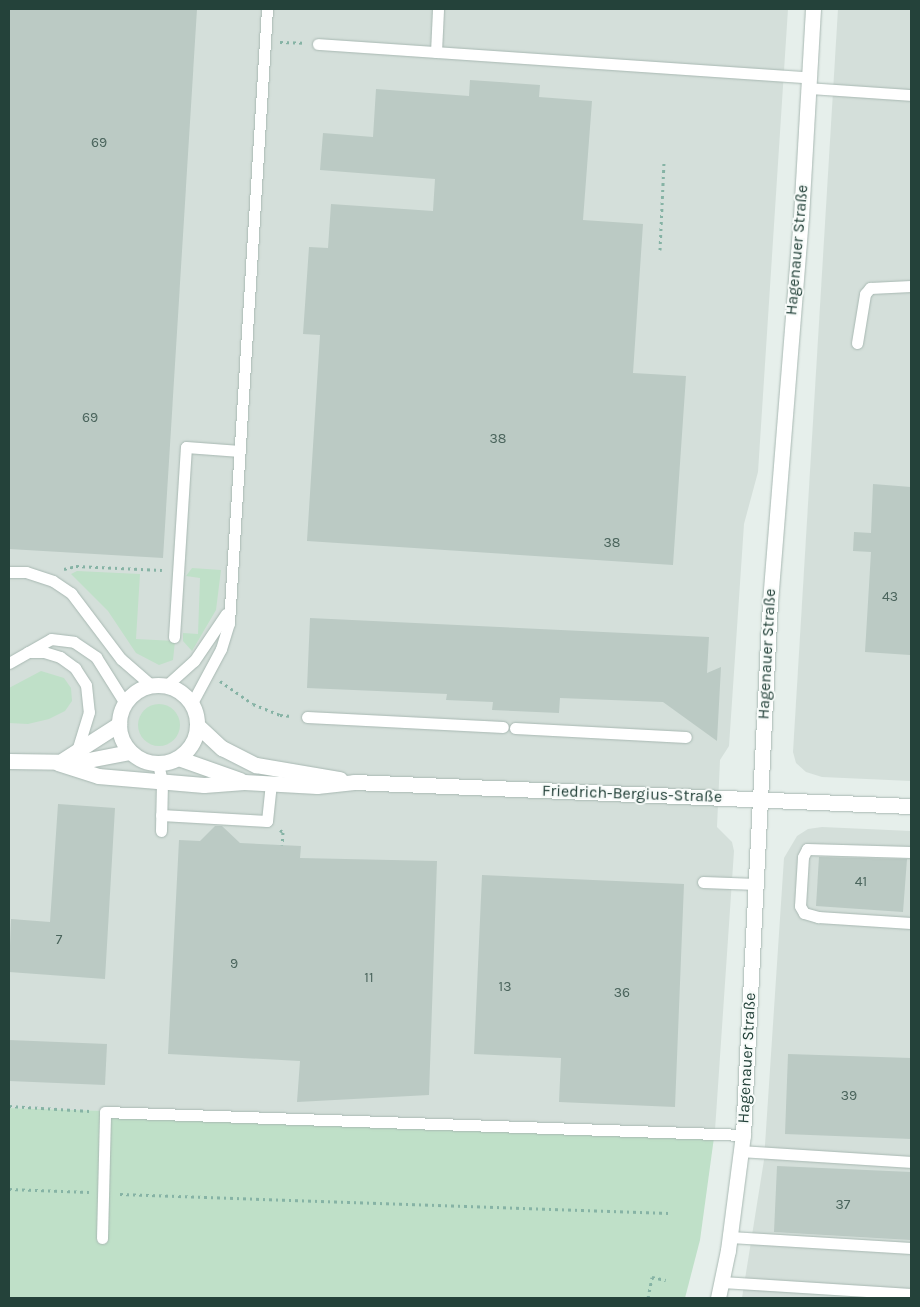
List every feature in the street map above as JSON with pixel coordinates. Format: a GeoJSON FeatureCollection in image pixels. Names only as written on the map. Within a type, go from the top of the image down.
{"type":"FeatureCollection","features":[{"type":"Feature","properties":{"kind":"street","name":"Hagenauer Straße"},"geometry":{"type":"LineString","coordinates":[[718,1298],[730,1237],[743,1135],[770,602],[801,217],[813,9]]}},
{"type":"Feature","properties":{"kind":"street"},"geometry":{"type":"LineString","coordinates":[[151,685],[167,685],[178,689],[192,704],[198,726],[192,745],[178,758],[158,764],[143,760],[130,752],[122,739],[119,724],[125,703],[140,689],[151,685]]}},
{"type":"Feature","properties":{"kind":"street","name":"Friedrich-Bergius-Straße"},"geometry":{"type":"LineString","coordinates":[[58,763],[76,754],[119,724]]}},
{"type":"Feature","properties":{"kind":"street","name":"Friedrich-Bergius-Straße"},"geometry":{"type":"LineString","coordinates":[[198,726],[222,748],[256,765],[354,782],[911,806]]}},
{"type":"Feature","properties":{"kind":"street","name":"Friedrich-Bergius-Straße"},"geometry":{"type":"LineString","coordinates":[[9,761],[58,763],[130,752]]}},
{"type":"Feature","properties":{"kind":"street","name":"Friedrich-Bergius-Straße"},"geometry":{"type":"LineString","coordinates":[[178,758],[244,782]]}},
{"type":"Feature","properties":{"kind":"street","name":"Friedrich-Bergius-Straße"},"geometry":{"type":"LineString","coordinates":[[58,763],[98,776],[204,786],[244,782],[271,785],[317,786],[354,782]]}},
{"type":"Feature","properties":{"kind":"lane"},"geometry":{"type":"LineString","coordinates":[[192,704],[225,640],[231,598],[267,9]]}},
{"type":"Feature","properties":{"kind":"lane"},"geometry":{"type":"LineString","coordinates":[[436,52],[438,9]]}},
{"type":"Feature","properties":{"kind":"lane"},"geometry":{"type":"LineString","coordinates":[[318,44],[808,83],[911,95]]}},
{"type":"Feature","properties":{"kind":"lane"},"geometry":{"type":"LineString","coordinates":[[857,342],[865,294],[870,288],[911,286]]}},
{"type":"Feature","properties":{"kind":"lane"},"geometry":{"type":"LineString","coordinates":[[174,637],[186,447],[240,450]]}},
{"type":"Feature","properties":{"kind":"lane"},"geometry":{"type":"LineString","coordinates":[[9,572],[26,572],[53,581],[71,594],[121,659],[151,685]]}},
{"type":"Feature","properties":{"kind":"lane"},"geometry":{"type":"LineString","coordinates":[[167,685],[194,661],[219,628],[231,598]]}},
{"type":"Feature","properties":{"kind":"lane"},"geometry":{"type":"LineString","coordinates":[[9,663],[51,639],[63,638],[85,647],[106,670],[125,703]]}},
{"type":"Feature","properties":{"kind":"lane"},"geometry":{"type":"LineString","coordinates":[[26,652],[44,652],[60,657],[75,668],[86,685],[89,712],[76,754]]}},
{"type":"Feature","properties":{"kind":"lane"},"geometry":{"type":"LineString","coordinates":[[308,718],[686,737]]}},
{"type":"Feature","properties":{"kind":"lane"},"geometry":{"type":"LineString","coordinates":[[158,764],[162,782],[161,831]]}},
{"type":"Feature","properties":{"kind":"lane"},"geometry":{"type":"LineString","coordinates":[[161,814],[267,821],[271,785]]}},
{"type":"Feature","properties":{"kind":"lane"},"geometry":{"type":"LineString","coordinates":[[911,852],[807,849],[803,857],[800,906],[804,913],[818,917],[911,923]]}},
{"type":"Feature","properties":{"kind":"lane"},"geometry":{"type":"LineString","coordinates":[[703,882],[757,884]]}},
{"type":"Feature","properties":{"kind":"lane"},"geometry":{"type":"LineString","coordinates":[[102,1238],[105,1112],[743,1135]]}},
{"type":"Feature","properties":{"kind":"lane"},"geometry":{"type":"LineString","coordinates":[[741,1151],[911,1162]]}},
{"type":"Feature","properties":{"kind":"lane"},"geometry":{"type":"LineString","coordinates":[[730,1237],[911,1248]]}},
{"type":"Feature","properties":{"kind":"lane"},"geometry":{"type":"LineString","coordinates":[[722,1282],[911,1294]]}},
{"type":"Feature","properties":{"kind":"path"},"geometry":{"type":"LineString","coordinates":[[660,250],[664,164]]}},
{"type":"Feature","properties":{"kind":"path"},"geometry":{"type":"LineString","coordinates":[[59,570],[76,566],[170,570]]}},
{"type":"Feature","properties":{"kind":"path"},"geometry":{"type":"LineString","coordinates":[[218,680],[253,704],[280,716],[308,718]]}},
{"type":"Feature","properties":{"kind":"path"},"geometry":{"type":"LineString","coordinates":[[9,1106],[105,1112]]}},
{"type":"Feature","properties":{"kind":"path"},"geometry":{"type":"LineString","coordinates":[[9,1189],[669,1213]]}},
{"type":"Feature","properties":{"kind":"path"},"geometry":{"type":"LineString","coordinates":[[648,1298],[652,1277],[666,1280]]}},
{"type":"Feature","properties":{"kind":"shaded area"},"geometry":{"type":"Polygon","coordinates":[[[9,9],[788,9],[758,472],[744,524],[729,746],[720,760],[717,827],[732,842],[734,851],[715,1130],[9,1108],[9,9]]]}},
{"type":"Feature","properties":{"kind":"shaded area"},"geometry":{"type":"Polygon","coordinates":[[[838,9],[911,9],[911,781],[822,777],[806,772],[796,763],[793,752],[838,9]]]}},
{"type":"Feature","properties":{"kind":"shaded area"},"geometry":{"type":"Polygon","coordinates":[[[822,827],[911,831],[911,1298],[742,1298],[764,1160],[784,858],[797,836],[808,829],[822,827]]]}},
{"type":"Feature","properties":{"kind":"green space"},"geometry":{"type":"Polygon","coordinates":[[[192,568],[221,570],[216,610],[192,651],[183,641],[183,633],[198,634],[200,578],[186,576],[192,568]]]}},
{"type":"Feature","properties":{"kind":"green space"},"geometry":{"type":"Polygon","coordinates":[[[77,571],[140,574],[136,639],[175,641],[173,660],[159,665],[136,653],[108,611],[71,574],[77,571]]]}},
{"type":"Feature","properties":{"kind":"green space"},"geometry":{"type":"Polygon","coordinates":[[[41,671],[64,678],[71,688],[72,701],[65,711],[49,719],[28,724],[9,723],[9,688],[41,671]]]}},
{"type":"Feature","properties":{"kind":"green space"},"geometry":{"type":"Polygon","coordinates":[[[163,704],[171,707],[177,713],[180,725],[177,737],[171,743],[155,746],[147,743],[141,737],[138,721],[141,713],[147,707],[163,704]]]}},
{"type":"Feature","properties":{"kind":"green space"},"geometry":{"type":"Polygon","coordinates":[[[9,1108],[715,1130],[700,1240],[685,1298],[9,1298],[9,1108]]]}},
{"type":"Feature","properties":{"kind":"building"},"geometry":{"type":"Polygon","coordinates":[[[9,9],[197,9],[163,558],[9,549],[9,9]]]}},
{"type":"Feature","properties":{"kind":"building"},"geometry":{"type":"Polygon","coordinates":[[[470,80],[540,85],[539,97],[592,101],[583,220],[643,224],[633,373],[686,376],[673,565],[307,541],[320,335],[303,334],[309,247],[328,248],[331,204],[433,211],[435,179],[320,170],[323,133],[373,137],[376,89],[469,96],[470,80]]]}},
{"type":"Feature","properties":{"kind":"building"},"geometry":{"type":"Polygon","coordinates":[[[873,484],[911,487],[910,655],[865,652],[871,552],[853,551],[854,532],[871,533],[873,484]]]}},
{"type":"Feature","properties":{"kind":"building"},"geometry":{"type":"Polygon","coordinates":[[[310,618],[709,637],[707,673],[721,667],[717,741],[663,702],[560,698],[559,713],[492,710],[493,702],[446,700],[447,694],[307,688],[310,618]]]}},
{"type":"Feature","properties":{"kind":"building"},"geometry":{"type":"Polygon","coordinates":[[[58,804],[115,808],[105,979],[9,972],[11,919],[50,922],[58,804]]]}},
{"type":"Feature","properties":{"kind":"building"},"geometry":{"type":"Polygon","coordinates":[[[215,826],[222,826],[240,843],[301,846],[300,858],[437,861],[429,1095],[297,1102],[300,1061],[168,1054],[179,840],[200,841],[215,826]]]}},
{"type":"Feature","properties":{"kind":"building"},"geometry":{"type":"Polygon","coordinates":[[[819,857],[907,859],[903,912],[816,906],[819,857]]]}},
{"type":"Feature","properties":{"kind":"building"},"geometry":{"type":"Polygon","coordinates":[[[482,875],[684,884],[675,1107],[559,1102],[561,1058],[474,1054],[482,875]]]}},
{"type":"Feature","properties":{"kind":"building"},"geometry":{"type":"Polygon","coordinates":[[[9,1040],[107,1044],[105,1085],[9,1081],[9,1040]]]}},
{"type":"Feature","properties":{"kind":"building"},"geometry":{"type":"Polygon","coordinates":[[[788,1054],[911,1058],[911,1139],[785,1134],[788,1054]]]}},
{"type":"Feature","properties":{"kind":"building"},"geometry":{"type":"Polygon","coordinates":[[[777,1166],[911,1172],[911,1240],[774,1232],[777,1166]]]}}]}
